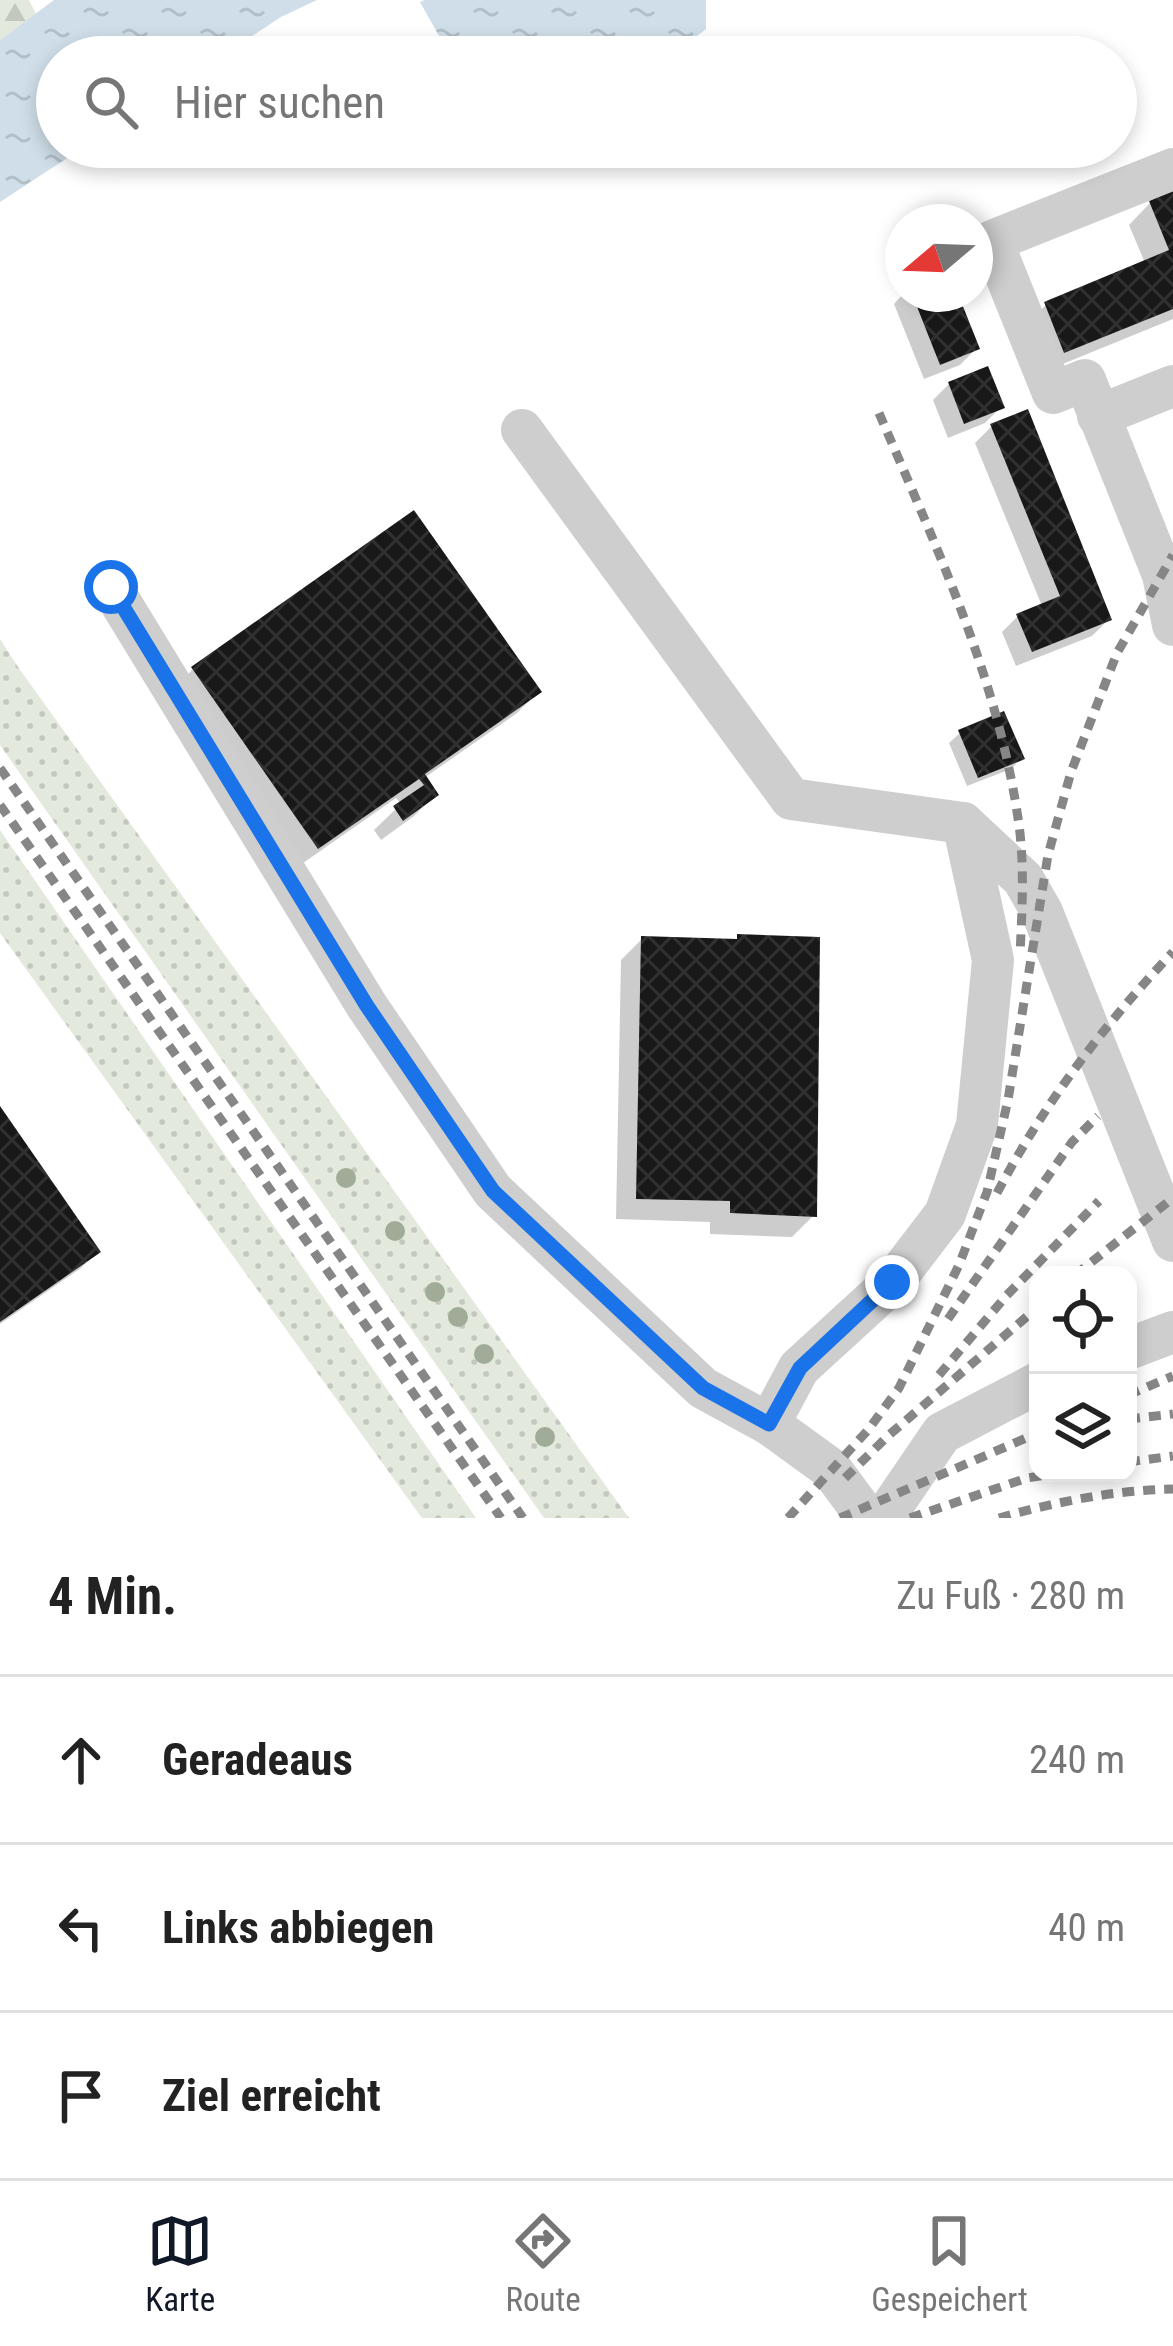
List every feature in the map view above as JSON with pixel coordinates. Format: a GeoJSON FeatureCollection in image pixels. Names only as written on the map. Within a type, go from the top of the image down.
{"type":"FeatureCollection","features":[{"type":"Feature","properties":{"kind":"lane"},"geometry":{"type":"LineString","coordinates":[[1172,612],[1163,575],[1084,380],[1053,393],[992,241],[1173,169]]}},
{"type":"Feature","properties":{"kind":"lane"},"geometry":{"type":"LineString","coordinates":[[1099,416],[1173,386]]}},
{"type":"Feature","properties":{"kind":"lane"},"geometry":{"type":"LineString","coordinates":[[522,430],[790,800],[963,823],[1023,879],[1042,912],[1173,1241]]}},
{"type":"Feature","properties":{"kind":"lane"},"geometry":{"type":"LineString","coordinates":[[111,587],[367,1006],[493,1191],[703,1388],[769,1424],[831,1469],[867,1518]]}},
{"type":"Feature","properties":{"kind":"lane"},"geometry":{"type":"LineString","coordinates":[[769,1424],[800,1368],[892,1282],[945,1214],[977,1124],[993,960],[963,823]]}},
{"type":"Feature","properties":{"kind":"lane"},"geometry":{"type":"LineString","coordinates":[[1137,1346],[1173,1332]]}},
{"type":"Feature","properties":{"kind":"lane"},"geometry":{"type":"LineString","coordinates":[[884,1518],[942,1433],[1029,1388]]}},
{"type":"Feature","properties":{"kind":"green space"},"geometry":{"type":"Polygon","coordinates":[[[0,0],[29,0],[36,14],[0,40],[0,0]]]}},
{"type":"Feature","properties":{"kind":"green space"},"geometry":{"type":"Polygon","coordinates":[[[0,639],[629,1518],[544,1518],[0,745],[0,639]]]}},
{"type":"Feature","properties":{"kind":"green space"},"geometry":{"type":"Polygon","coordinates":[[[0,830],[476,1518],[422,1518],[0,933],[0,830]]]}},
{"type":"Feature","properties":{"kind":"water"},"geometry":{"type":"Polygon","coordinates":[[[54,0],[317,0],[252,36],[36,36],[36,168],[52,168],[0,202],[0,40],[54,0]]]}},
{"type":"Feature","properties":{"kind":"water"},"geometry":{"type":"Polygon","coordinates":[[[706,0],[706,29],[697,36],[439,36],[420,2],[706,0]]]}},
{"type":"Feature","properties":{"kind":"building"},"geometry":{"type":"Polygon","coordinates":[[[1173,190],[1173,309],[1064,353],[1044,302],[1169,250],[1149,201],[1173,190]]]}},
{"type":"Feature","properties":{"kind":"building"},"geometry":{"type":"Polygon","coordinates":[[[919,312],[965,312],[980,349],[940,365],[919,312]]]}},
{"type":"Feature","properties":{"kind":"building"},"geometry":{"type":"Polygon","coordinates":[[[988,366],[1005,408],[964,424],[948,382],[988,366]]]}},
{"type":"Feature","properties":{"kind":"building"},"geometry":{"type":"Polygon","coordinates":[[[1028,409],[1112,620],[1032,652],[1016,614],[1060,596],[990,424],[1028,409]]]}},
{"type":"Feature","properties":{"kind":"building"},"geometry":{"type":"Polygon","coordinates":[[[414,510],[542,692],[425,774],[439,795],[403,821],[393,806],[424,785],[419,779],[318,849],[191,667],[414,510]]]}},
{"type":"Feature","properties":{"kind":"building"},"geometry":{"type":"Polygon","coordinates":[[[1004,711],[1025,759],[978,778],[958,730],[1004,711]]]}},
{"type":"Feature","properties":{"kind":"building"},"geometry":{"type":"Polygon","coordinates":[[[737,934],[820,937],[817,1217],[730,1213],[730,1201],[636,1199],[641,936],[737,939],[737,934]]]}},
{"type":"Feature","properties":{"kind":"building"},"geometry":{"type":"Polygon","coordinates":[[[0,1106],[101,1252],[0,1322],[0,1106]]]}},
{"type":"Feature","properties":{"kind":"railway"},"geometry":{"type":"LineString","coordinates":[[879,413],[962,611],[995,713],[1020,835],[1020,955]]}},
{"type":"Feature","properties":{"kind":"railway"},"geometry":{"type":"LineString","coordinates":[[788,1518],[868,1430],[899,1388],[959,1265],[987,1192],[1008,1100],[1048,855],[1071,772],[1117,653],[1173,555]]}},
{"type":"Feature","properties":{"kind":"railway"},"geometry":{"type":"LineString","coordinates":[[0,768],[523,1518]]}},
{"type":"Feature","properties":{"kind":"railway"},"geometry":{"type":"LineString","coordinates":[[0,805],[501,1518]]}},
{"type":"Feature","properties":{"kind":"railway"},"geometry":{"type":"LineString","coordinates":[[997,1193],[1077,1066],[1173,952]]}},
{"type":"Feature","properties":{"kind":"railway"},"geometry":{"type":"LineString","coordinates":[[948,1319],[1072,1142],[1098,1116]]}},
{"type":"Feature","properties":{"kind":"railway"},"geometry":{"type":"LineString","coordinates":[[1086,1266],[1173,1198]]}},
{"type":"Feature","properties":{"kind":"railway"},"geometry":{"type":"LineString","coordinates":[[939,1375],[1007,1295],[1099,1201]]}},
{"type":"Feature","properties":{"kind":"railway"},"geometry":{"type":"LineString","coordinates":[[845,1478],[1029,1315]]}},
{"type":"Feature","properties":{"kind":"railway"},"geometry":{"type":"LineString","coordinates":[[1137,1391],[1173,1376]]}},
{"type":"Feature","properties":{"kind":"railway"},"geometry":{"type":"LineString","coordinates":[[1137,1418],[1173,1414]]}},
{"type":"Feature","properties":{"kind":"railway"},"geometry":{"type":"LineString","coordinates":[[840,1518],[1029,1437]]}},
{"type":"Feature","properties":{"kind":"railway"},"geometry":{"type":"LineString","coordinates":[[1137,1461],[1173,1456]]}},
{"type":"Feature","properties":{"kind":"railway"},"geometry":{"type":"LineString","coordinates":[[910,1518],[1029,1478]]}},
{"type":"Feature","properties":{"kind":"railway"},"geometry":{"type":"LineString","coordinates":[[999,1518],[1085,1498],[1173,1489]]}},
{"type":"Feature","properties":{"kind":"route"},"geometry":{"type":"LineString","coordinates":[[111,587],[367,1006],[493,1191],[703,1388],[769,1424],[800,1368],[892,1282]]}}]}
